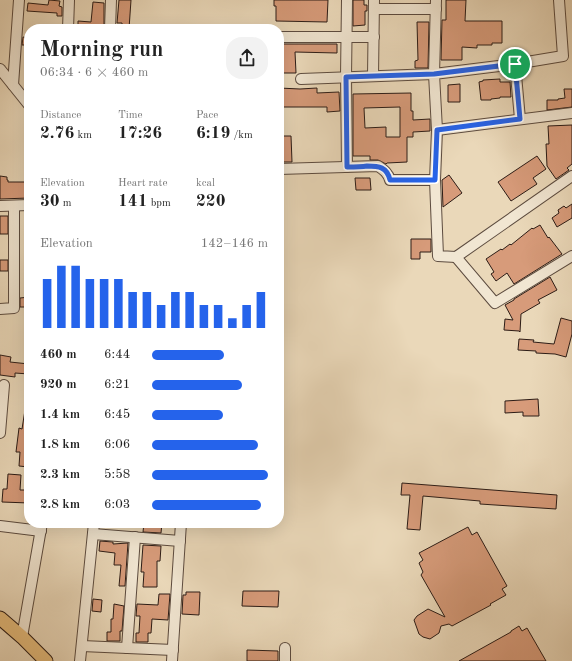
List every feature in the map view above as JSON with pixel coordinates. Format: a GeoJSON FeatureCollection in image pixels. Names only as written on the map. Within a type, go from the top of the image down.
{"type":"FeatureCollection","features":[{"type":"Feature","properties":{"kind":"main road"},"geometry":{"type":"LineString","coordinates":[[0,618],[46,661]]}},
{"type":"Feature","properties":{"kind":"street"},"geometry":{"type":"LineString","coordinates":[[13,85],[20,0]]}},
{"type":"Feature","properties":{"kind":"street"},"geometry":{"type":"LineString","coordinates":[[68,24],[69,0]]}},
{"type":"Feature","properties":{"kind":"street"},"geometry":{"type":"LineString","coordinates":[[110,24],[112,0]]}},
{"type":"Feature","properties":{"kind":"street"},"geometry":{"type":"LineString","coordinates":[[347,0],[347,167]]}},
{"type":"Feature","properties":{"kind":"street"},"geometry":{"type":"LineString","coordinates":[[301,79],[434,74],[515,64],[563,56],[559,0]]}},
{"type":"Feature","properties":{"kind":"street"},"geometry":{"type":"LineString","coordinates":[[373,76],[374,5],[436,5],[434,74],[437,130],[435,180],[438,256],[456,256],[572,176]]}},
{"type":"Feature","properties":{"kind":"street"},"geometry":{"type":"LineString","coordinates":[[284,37],[374,37]]}},
{"type":"Feature","properties":{"kind":"street"},"geometry":{"type":"LineString","coordinates":[[515,64],[520,119]]}},
{"type":"Feature","properties":{"kind":"street"},"geometry":{"type":"LineString","coordinates":[[0,69],[24,99]]}},
{"type":"Feature","properties":{"kind":"street"},"geometry":{"type":"LineString","coordinates":[[437,130],[572,113]]}},
{"type":"Feature","properties":{"kind":"street"},"geometry":{"type":"LineString","coordinates":[[284,169],[378,166],[385,170],[390,180],[435,180]]}},
{"type":"Feature","properties":{"kind":"street"},"geometry":{"type":"LineString","coordinates":[[0,206],[24,205]]}},
{"type":"Feature","properties":{"kind":"street"},"geometry":{"type":"LineString","coordinates":[[0,309],[14,308],[14,206]]}},
{"type":"Feature","properties":{"kind":"street"},"geometry":{"type":"LineString","coordinates":[[456,256],[495,303],[572,256]]}},
{"type":"Feature","properties":{"kind":"street"},"geometry":{"type":"LineString","coordinates":[[0,433],[4,385]]}},
{"type":"Feature","properties":{"kind":"street"},"geometry":{"type":"LineString","coordinates":[[0,526],[24,527]]}},
{"type":"Feature","properties":{"kind":"street"},"geometry":{"type":"LineString","coordinates":[[22,637],[41,528]]}},
{"type":"Feature","properties":{"kind":"street"},"geometry":{"type":"LineString","coordinates":[[80,661],[94,528]]}},
{"type":"Feature","properties":{"kind":"street"},"geometry":{"type":"LineString","coordinates":[[172,661],[181,528]]}},
{"type":"Feature","properties":{"kind":"street"},"geometry":{"type":"LineString","coordinates":[[93,534],[180,541]]}},
{"type":"Feature","properties":{"kind":"street"},"geometry":{"type":"LineString","coordinates":[[127,648],[135,537]]}},
{"type":"Feature","properties":{"kind":"street"},"geometry":{"type":"LineString","coordinates":[[82,646],[173,650]]}},
{"type":"Feature","properties":{"kind":"street"},"geometry":{"type":"LineString","coordinates":[[285,648],[285,661]]}},
{"type":"Feature","properties":{"kind":"building"},"geometry":{"type":"Polygon","coordinates":[[[49,0],[60,1],[59,6],[62,7],[62,16],[57,16],[57,13],[27,11],[28,3],[48,5],[49,0]]]}},
{"type":"Feature","properties":{"kind":"building"},"geometry":{"type":"Polygon","coordinates":[[[119,0],[131,0],[129,24],[117,23],[119,0]]]}},
{"type":"Feature","properties":{"kind":"building"},"geometry":{"type":"Polygon","coordinates":[[[274,0],[328,0],[327,22],[276,21],[276,6],[274,6],[274,0]]]}},
{"type":"Feature","properties":{"kind":"building"},"geometry":{"type":"Polygon","coordinates":[[[353,0],[364,0],[364,5],[367,5],[367,11],[365,11],[365,25],[353,26],[353,0]]]}},
{"type":"Feature","properties":{"kind":"building"},"geometry":{"type":"Polygon","coordinates":[[[446,0],[466,0],[465,21],[502,21],[502,43],[477,45],[477,48],[462,47],[462,60],[441,60],[442,20],[446,20],[446,0]]]}},
{"type":"Feature","properties":{"kind":"building"},"geometry":{"type":"Polygon","coordinates":[[[93,2],[104,3],[104,24],[78,24],[78,21],[91,22],[93,2]]]}},
{"type":"Feature","properties":{"kind":"building"},"geometry":{"type":"Polygon","coordinates":[[[417,22],[429,22],[428,68],[415,68],[415,61],[418,60],[417,22]]]}},
{"type":"Feature","properties":{"kind":"building"},"geometry":{"type":"Polygon","coordinates":[[[23,37],[24,37],[24,45],[22,45],[23,37]]]}},
{"type":"Feature","properties":{"kind":"building"},"geometry":{"type":"Polygon","coordinates":[[[284,44],[337,44],[337,53],[295,52],[296,73],[284,73],[284,44]]]}},
{"type":"Feature","properties":{"kind":"building"},"geometry":{"type":"Polygon","coordinates":[[[500,79],[500,82],[510,82],[511,97],[481,100],[479,82],[483,80],[500,79]]]}},
{"type":"Feature","properties":{"kind":"building"},"geometry":{"type":"Polygon","coordinates":[[[460,84],[460,102],[448,102],[448,85],[460,84]]]}},
{"type":"Feature","properties":{"kind":"building"},"geometry":{"type":"Polygon","coordinates":[[[284,88],[317,88],[317,93],[339,92],[340,111],[327,112],[327,107],[284,107],[284,88]]]}},
{"type":"Feature","properties":{"kind":"building"},"geometry":{"type":"Polygon","coordinates":[[[564,89],[572,89],[572,107],[547,110],[547,100],[558,100],[565,98],[564,89]]]}},
{"type":"Feature","properties":{"kind":"building"},"geometry":{"type":"Polygon","coordinates":[[[411,93],[411,111],[413,111],[413,120],[430,119],[430,131],[413,132],[413,137],[407,137],[407,162],[386,164],[378,160],[370,160],[370,156],[353,156],[353,94],[411,93]],[[400,107],[364,108],[365,128],[386,127],[386,137],[400,137],[400,107]]]}},
{"type":"Feature","properties":{"kind":"building"},"geometry":{"type":"Polygon","coordinates":[[[572,125],[572,164],[567,168],[569,170],[556,179],[547,166],[546,144],[549,144],[548,126],[572,125]]]}},
{"type":"Feature","properties":{"kind":"building"},"geometry":{"type":"Polygon","coordinates":[[[284,136],[291,136],[292,162],[284,162],[284,136]]]}},
{"type":"Feature","properties":{"kind":"building"},"geometry":{"type":"Polygon","coordinates":[[[537,156],[546,169],[533,178],[537,184],[511,201],[498,182],[537,156]]]}},
{"type":"Feature","properties":{"kind":"building"},"geometry":{"type":"Polygon","coordinates":[[[449,175],[462,193],[443,207],[442,180],[449,175]]]}},
{"type":"Feature","properties":{"kind":"building"},"geometry":{"type":"Polygon","coordinates":[[[0,176],[7,177],[8,182],[24,182],[24,198],[0,199],[0,176]]]}},
{"type":"Feature","properties":{"kind":"building"},"geometry":{"type":"Polygon","coordinates":[[[355,178],[370,178],[371,190],[356,190],[355,178]]]}},
{"type":"Feature","properties":{"kind":"building"},"geometry":{"type":"Polygon","coordinates":[[[572,204],[572,218],[557,227],[552,218],[559,213],[558,210],[564,206],[566,208],[572,204]]]}},
{"type":"Feature","properties":{"kind":"building"},"geometry":{"type":"Polygon","coordinates":[[[0,216],[8,216],[8,234],[0,234],[0,216]]]}},
{"type":"Feature","properties":{"kind":"building"},"geometry":{"type":"Polygon","coordinates":[[[540,225],[548,238],[549,237],[562,254],[514,284],[507,273],[496,281],[491,274],[494,272],[486,259],[501,249],[502,250],[510,244],[511,245],[532,228],[533,229],[540,225]]]}},
{"type":"Feature","properties":{"kind":"building"},"geometry":{"type":"Polygon","coordinates":[[[411,239],[431,239],[431,252],[420,252],[420,259],[411,259],[411,239]]]}},
{"type":"Feature","properties":{"kind":"building"},"geometry":{"type":"Polygon","coordinates":[[[0,260],[8,260],[8,271],[0,271],[0,260]]]}},
{"type":"Feature","properties":{"kind":"building"},"geometry":{"type":"Polygon","coordinates":[[[550,277],[557,290],[538,300],[540,303],[521,314],[520,332],[504,330],[505,319],[513,320],[505,305],[550,277]]]}},
{"type":"Feature","properties":{"kind":"building"},"geometry":{"type":"Polygon","coordinates":[[[20,298],[24,298],[24,307],[20,307],[20,298]]]}},
{"type":"Feature","properties":{"kind":"building"},"geometry":{"type":"Polygon","coordinates":[[[561,318],[572,321],[572,334],[566,357],[555,354],[536,353],[536,351],[518,350],[519,339],[554,344],[561,318]]]}},
{"type":"Feature","properties":{"kind":"building"},"geometry":{"type":"Polygon","coordinates":[[[0,355],[11,357],[10,362],[24,363],[24,374],[15,373],[15,377],[0,375],[0,355]]]}},
{"type":"Feature","properties":{"kind":"building"},"geometry":{"type":"Polygon","coordinates":[[[538,399],[539,416],[523,416],[523,412],[505,413],[505,401],[538,399]]]}},
{"type":"Feature","properties":{"kind":"building"},"geometry":{"type":"Polygon","coordinates":[[[24,416],[24,466],[19,466],[20,452],[16,452],[19,428],[22,429],[24,416]]]}},
{"type":"Feature","properties":{"kind":"building"},"geometry":{"type":"Polygon","coordinates":[[[8,474],[21,475],[20,490],[24,490],[24,503],[2,502],[3,489],[7,489],[8,474]]]}},
{"type":"Feature","properties":{"kind":"building"},"geometry":{"type":"Polygon","coordinates":[[[402,483],[557,495],[556,509],[480,504],[480,501],[423,496],[420,530],[407,529],[410,495],[401,495],[402,483]]]}},
{"type":"Feature","properties":{"kind":"building"},"geometry":{"type":"Polygon","coordinates":[[[468,527],[472,535],[477,532],[507,586],[502,589],[506,595],[490,604],[491,605],[452,626],[449,624],[441,626],[439,633],[430,639],[423,637],[419,634],[414,620],[417,616],[428,609],[445,617],[421,575],[423,572],[419,563],[423,560],[419,553],[468,527]]]}},
{"type":"Feature","properties":{"kind":"building"},"geometry":{"type":"Polygon","coordinates":[[[143,528],[162,528],[161,533],[143,532],[143,528]]]}},
{"type":"Feature","properties":{"kind":"building"},"geometry":{"type":"Polygon","coordinates":[[[100,541],[113,542],[113,544],[128,543],[125,586],[119,586],[121,565],[114,565],[115,553],[99,551],[100,541]]]}},
{"type":"Feature","properties":{"kind":"building"},"geometry":{"type":"Polygon","coordinates":[[[143,545],[161,546],[160,561],[157,561],[157,587],[143,587],[144,572],[141,572],[143,545]]]}},
{"type":"Feature","properties":{"kind":"building"},"geometry":{"type":"Polygon","coordinates":[[[243,591],[279,591],[278,607],[242,606],[243,591]]]}},
{"type":"Feature","properties":{"kind":"building"},"geometry":{"type":"Polygon","coordinates":[[[186,592],[200,592],[199,615],[182,614],[183,595],[186,595],[186,592]]]}},
{"type":"Feature","properties":{"kind":"building"},"geometry":{"type":"Polygon","coordinates":[[[159,594],[170,594],[168,620],[152,619],[151,633],[148,633],[148,642],[136,642],[136,633],[139,633],[140,616],[136,616],[137,604],[158,605],[159,594]]]}},
{"type":"Feature","properties":{"kind":"building"},"geometry":{"type":"Polygon","coordinates":[[[93,599],[102,600],[101,612],[92,611],[93,599]]]}},
{"type":"Feature","properties":{"kind":"building"},"geometry":{"type":"Polygon","coordinates":[[[114,604],[124,606],[122,631],[120,631],[120,641],[107,641],[107,632],[111,632],[111,619],[113,619],[114,604]]]}},
{"type":"Feature","properties":{"kind":"building"},"geometry":{"type":"Polygon","coordinates":[[[519,626],[522,631],[527,628],[546,661],[459,661],[511,632],[519,626]]]}},
{"type":"Feature","properties":{"kind":"building"},"geometry":{"type":"Polygon","coordinates":[[[247,650],[278,651],[278,661],[247,661],[247,650]]]}},
{"type":"Feature","properties":{"kind":"route"},"geometry":{"type":"LineString","coordinates":[[515,64],[520,119],[437,130],[435,180],[390,180],[385,170],[378,166],[347,167],[346,77],[434,74],[515,64]]}}]}
